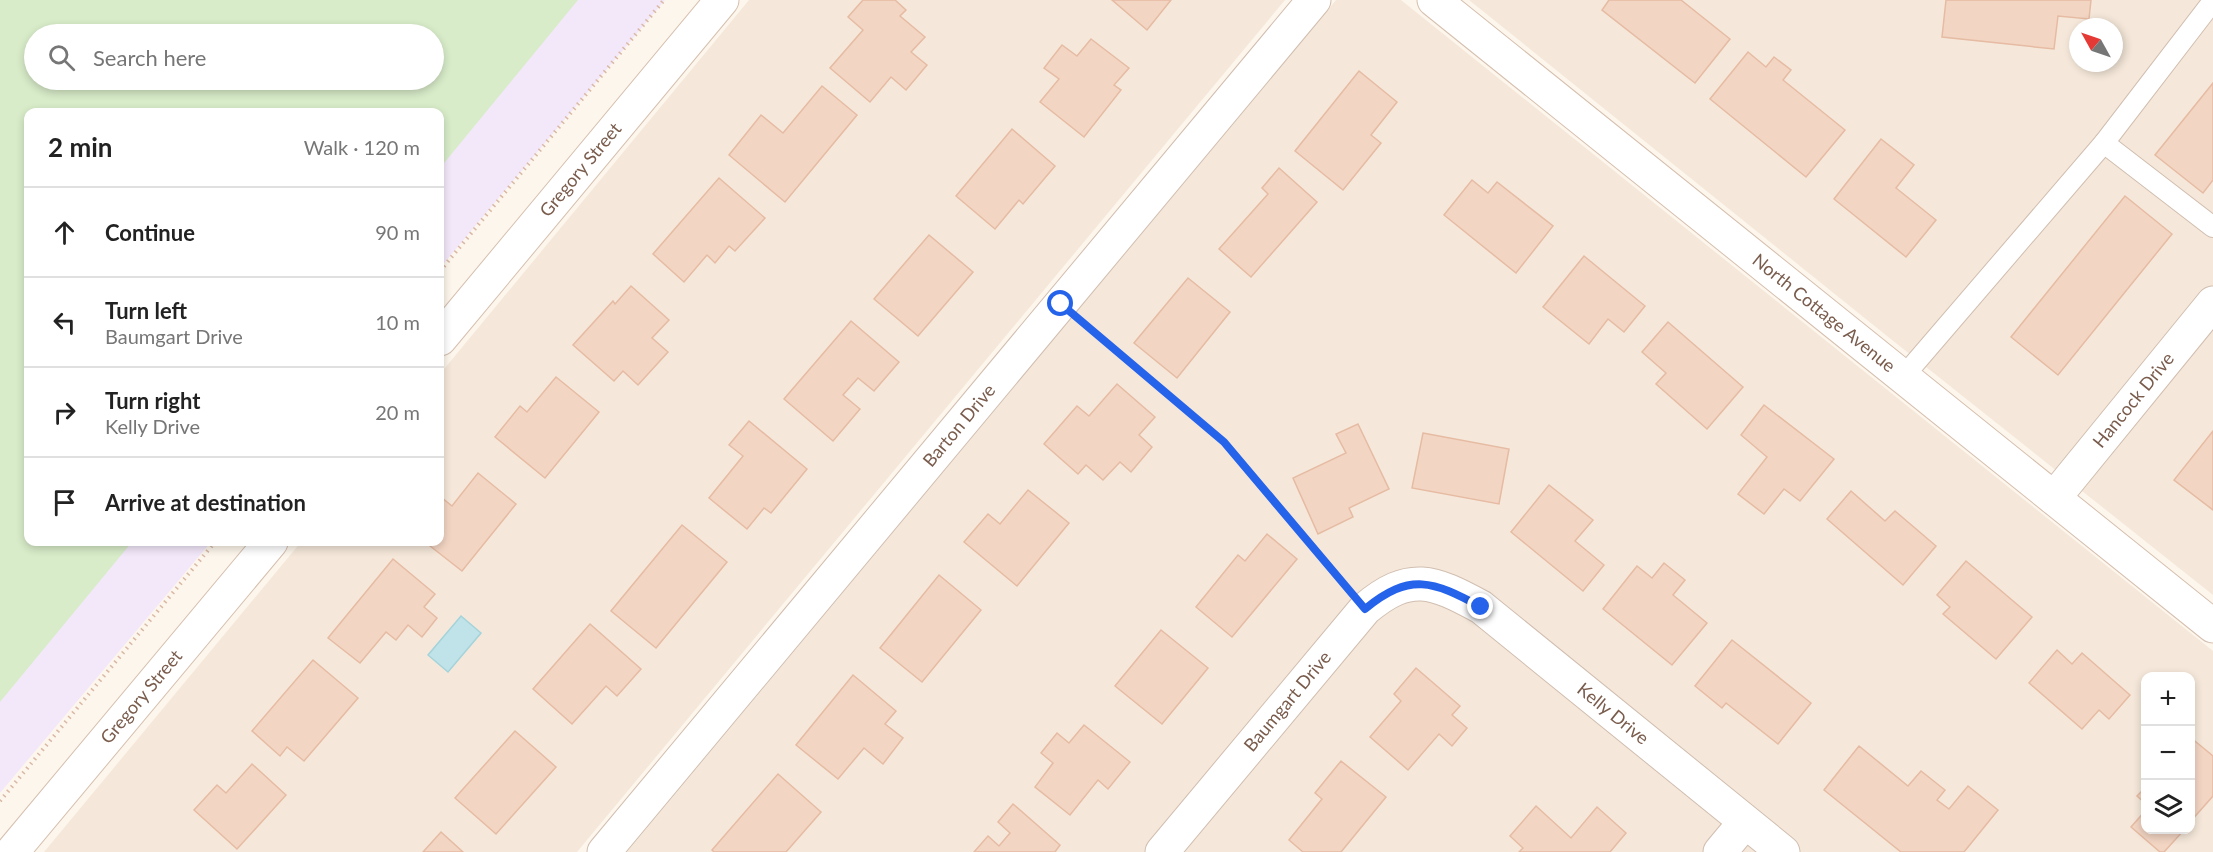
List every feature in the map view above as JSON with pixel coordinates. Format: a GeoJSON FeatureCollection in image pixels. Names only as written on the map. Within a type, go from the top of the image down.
{"type":"FeatureCollection","features":[{"type":"Feature","properties":{"kind":"street","name":"Gregory Street"},"geometry":{"type":"LineString","coordinates":[[444,334],[723,0]]}},
{"type":"Feature","properties":{"kind":"street","name":"Barton Drive"},"geometry":{"type":"LineString","coordinates":[[604,852],[1314,0]]}},
{"type":"Feature","properties":{"kind":"street","name":"North Cottage Avenue"},"geometry":{"type":"LineString","coordinates":[[1434,0],[2213,626]]}},
{"type":"Feature","properties":{"kind":"street","name":"Hancock Drive"},"geometry":{"type":"LineString","coordinates":[[2054,498],[2213,303]]}},
{"type":"Feature","properties":{"kind":"street","name":"Gregory Street"},"geometry":{"type":"LineString","coordinates":[[12,852],[268,546]]}},
{"type":"Feature","properties":{"kind":"street","name":"Baumgart Drive"},"geometry":{"type":"LineString","coordinates":[[1162,852],[1365,609],[1384,593],[1409,584],[1434,585]]}},
{"type":"Feature","properties":{"kind":"street","name":"Kelly Drive"},"geometry":{"type":"LineString","coordinates":[[1434,585],[1455,592],[1481,607],[1783,852]]}},
{"type":"Feature","properties":{"kind":"street"},"geometry":{"type":"LineString","coordinates":[[1720,852],[1745,822]]}},
{"type":"Feature","properties":{"kind":"lane"},"geometry":{"type":"LineString","coordinates":[[1903,377],[2104,143],[2213,1]]}},
{"type":"Feature","properties":{"kind":"lane"},"geometry":{"type":"LineString","coordinates":[[2104,143],[2213,227]]}},
{"type":"Feature","properties":{"kind":"path"},"geometry":{"type":"LineString","coordinates":[[444,266],[664,0]]}},
{"type":"Feature","properties":{"kind":"path"},"geometry":{"type":"LineString","coordinates":[[1061,304],[1224,442],[1365,609]]}},
{"type":"Feature","properties":{"kind":"path"},"geometry":{"type":"LineString","coordinates":[[0,801],[212,546]]}},
{"type":"Feature","properties":{"kind":"shaded area"},"geometry":{"type":"Polygon","coordinates":[[[0,0],[665,0],[444,263],[444,108],[24,108],[24,546],[208,546],[0,793],[0,0]]]}},
{"type":"Feature","properties":{"kind":"shaded area"},"geometry":{"type":"Polygon","coordinates":[[[749,0],[1285,0],[577,852],[44,852],[298,546],[444,546],[444,369],[749,0]]]}},
{"type":"Feature","properties":{"kind":"shaded area"},"geometry":{"type":"Polygon","coordinates":[[[1336,0],[1401,0],[2213,651],[2213,852],[627,852],[1336,0]]]}},
{"type":"Feature","properties":{"kind":"shaded area"},"geometry":{"type":"Polygon","coordinates":[[[1469,0],[2213,0],[2213,595],[1887,336],[1469,0]]]}},
{"type":"Feature","properties":{"kind":"green space"},"geometry":{"type":"Polygon","coordinates":[[[0,0],[578,0],[444,163],[444,108],[24,108],[24,546],[129,546],[0,702],[0,0]]]}},
{"type":"Feature","properties":{"kind":"water"},"geometry":{"type":"Polygon","coordinates":[[[461,616],[481,633],[448,672],[428,655],[461,616]]]}},
{"type":"Feature","properties":{"kind":"building"},"geometry":{"type":"Polygon","coordinates":[[[863,0],[895,0],[906,10],[900,16],[925,37],[911,52],[927,65],[906,90],[891,77],[870,102],[830,68],[863,30],[848,17],[863,0]]]}},
{"type":"Feature","properties":{"kind":"building"},"geometry":{"type":"Polygon","coordinates":[[[1112,0],[1171,0],[1147,30],[1112,0]]]}},
{"type":"Feature","properties":{"kind":"building"},"geometry":{"type":"Polygon","coordinates":[[[1609,0],[1681,0],[1730,39],[1695,83],[1602,10],[1609,0]]]}},
{"type":"Feature","properties":{"kind":"building"},"geometry":{"type":"Polygon","coordinates":[[[1946,0],[2091,0],[2089,18],[2058,16],[2054,49],[1942,37],[1946,0]]]}},
{"type":"Feature","properties":{"kind":"building"},"geometry":{"type":"Polygon","coordinates":[[[1091,39],[1129,68],[1114,85],[1121,90],[1084,137],[1040,102],[1059,79],[1044,68],[1062,45],[1077,56],[1091,39]]]}},
{"type":"Feature","properties":{"kind":"building"},"geometry":{"type":"Polygon","coordinates":[[[1748,52],[1766,67],[1774,57],[1791,70],[1783,80],[1845,130],[1806,177],[1710,99],[1748,52]]]}},
{"type":"Feature","properties":{"kind":"building"},"geometry":{"type":"Polygon","coordinates":[[[1359,71],[1397,102],[1371,135],[1381,143],[1343,190],[1295,151],[1359,71]]]}},
{"type":"Feature","properties":{"kind":"building"},"geometry":{"type":"Polygon","coordinates":[[[2213,83],[2213,180],[2203,193],[2155,155],[2213,83]]]}},
{"type":"Feature","properties":{"kind":"building"},"geometry":{"type":"Polygon","coordinates":[[[822,86],[857,115],[785,202],[729,155],[761,115],[783,133],[822,86]]]}},
{"type":"Feature","properties":{"kind":"building"},"geometry":{"type":"Polygon","coordinates":[[[1012,129],[1055,166],[1023,204],[1019,200],[995,229],[956,196],[1012,129]]]}},
{"type":"Feature","properties":{"kind":"building"},"geometry":{"type":"Polygon","coordinates":[[[1881,139],[1914,165],[1896,188],[1936,220],[1906,257],[1834,199],[1881,139]]]}},
{"type":"Feature","properties":{"kind":"building"},"geometry":{"type":"Polygon","coordinates":[[[1279,168],[1317,202],[1251,277],[1219,249],[1268,194],[1262,188],[1279,168]]]}},
{"type":"Feature","properties":{"kind":"building"},"geometry":{"type":"Polygon","coordinates":[[[719,178],[765,218],[735,251],[729,246],[715,263],[707,255],[684,282],[653,254],[719,178]]]}},
{"type":"Feature","properties":{"kind":"building"},"geometry":{"type":"Polygon","coordinates":[[[1472,180],[1488,193],[1497,182],[1553,226],[1516,273],[1444,215],[1472,180]]]}},
{"type":"Feature","properties":{"kind":"building"},"geometry":{"type":"Polygon","coordinates":[[[2125,196],[2172,234],[2058,375],[2011,337],[2125,196]]]}},
{"type":"Feature","properties":{"kind":"building"},"geometry":{"type":"Polygon","coordinates":[[[929,235],[973,272],[918,336],[874,299],[929,235]]]}},
{"type":"Feature","properties":{"kind":"building"},"geometry":{"type":"Polygon","coordinates":[[[1584,256],[1645,306],[1624,332],[1608,319],[1589,344],[1543,307],[1584,256]]]}},
{"type":"Feature","properties":{"kind":"building"},"geometry":{"type":"Polygon","coordinates":[[[1188,278],[1230,312],[1177,378],[1134,343],[1188,278]]]}},
{"type":"Feature","properties":{"kind":"building"},"geometry":{"type":"Polygon","coordinates":[[[631,286],[669,320],[652,338],[668,352],[638,385],[623,371],[614,381],[573,345],[613,301],[615,304],[631,286]]]}},
{"type":"Feature","properties":{"kind":"building"},"geometry":{"type":"Polygon","coordinates":[[[851,321],[899,362],[874,391],[858,378],[843,395],[860,409],[833,441],[784,399],[851,321]]]}},
{"type":"Feature","properties":{"kind":"building"},"geometry":{"type":"Polygon","coordinates":[[[1668,322],[1743,387],[1707,429],[1656,384],[1666,373],[1642,352],[1668,322]]]}},
{"type":"Feature","properties":{"kind":"building"},"geometry":{"type":"Polygon","coordinates":[[[556,377],[599,412],[545,478],[495,437],[520,406],[527,412],[556,377]]]}},
{"type":"Feature","properties":{"kind":"building"},"geometry":{"type":"Polygon","coordinates":[[[1117,384],[1155,417],[1139,435],[1152,447],[1131,472],[1120,462],[1103,480],[1086,465],[1078,474],[1044,444],[1077,406],[1089,416],[1117,384]]]}},
{"type":"Feature","properties":{"kind":"building"},"geometry":{"type":"Polygon","coordinates":[[[1764,405],[1834,459],[1800,501],[1784,489],[1764,514],[1738,494],[1767,457],[1741,435],[1764,405]]]}},
{"type":"Feature","properties":{"kind":"building"},"geometry":{"type":"Polygon","coordinates":[[[749,421],[807,469],[771,513],[764,508],[747,529],[709,498],[743,456],[729,445],[749,421]]]}},
{"type":"Feature","properties":{"kind":"building"},"geometry":{"type":"Polygon","coordinates":[[[1358,424],[1389,489],[1349,508],[1353,517],[1318,534],[1293,478],[1346,453],[1336,434],[1358,424]]]}},
{"type":"Feature","properties":{"kind":"building"},"geometry":{"type":"Polygon","coordinates":[[[2213,431],[2213,510],[2174,480],[2213,431]]]}},
{"type":"Feature","properties":{"kind":"building"},"geometry":{"type":"Polygon","coordinates":[[[1423,433],[1509,449],[1499,504],[1412,488],[1423,433]]]}},
{"type":"Feature","properties":{"kind":"building"},"geometry":{"type":"Polygon","coordinates":[[[478,473],[516,504],[462,571],[430,546],[444,546],[444,500],[452,506],[478,473]]]}},
{"type":"Feature","properties":{"kind":"building"},"geometry":{"type":"Polygon","coordinates":[[[1549,485],[1593,520],[1575,541],[1604,565],[1583,591],[1511,532],[1549,485]]]}},
{"type":"Feature","properties":{"kind":"building"},"geometry":{"type":"Polygon","coordinates":[[[1028,490],[1069,523],[1017,586],[964,542],[988,514],[1000,524],[1028,490]]]}},
{"type":"Feature","properties":{"kind":"building"},"geometry":{"type":"Polygon","coordinates":[[[1851,491],[1885,521],[1895,511],[1936,546],[1903,585],[1827,519],[1851,491]]]}},
{"type":"Feature","properties":{"kind":"building"},"geometry":{"type":"Polygon","coordinates":[[[682,525],[727,562],[656,648],[611,611],[682,525]]]}},
{"type":"Feature","properties":{"kind":"building"},"geometry":{"type":"Polygon","coordinates":[[[1267,534],[1297,559],[1232,637],[1196,607],[1238,555],[1245,561],[1267,534]]]}},
{"type":"Feature","properties":{"kind":"building"},"geometry":{"type":"Polygon","coordinates":[[[393,559],[435,594],[424,607],[437,618],[422,637],[408,625],[396,640],[386,632],[360,663],[328,638],[393,559]]]}},
{"type":"Feature","properties":{"kind":"building"},"geometry":{"type":"Polygon","coordinates":[[[1966,561],[2032,617],[1996,659],[1943,614],[1950,607],[1937,595],[1966,561]]]}},
{"type":"Feature","properties":{"kind":"building"},"geometry":{"type":"Polygon","coordinates":[[[1664,563],[1685,580],[1673,595],[1707,623],[1672,665],[1603,609],[1637,566],[1652,578],[1664,563]]]}},
{"type":"Feature","properties":{"kind":"building"},"geometry":{"type":"Polygon","coordinates":[[[939,575],[981,610],[922,682],[880,648],[939,575]]]}},
{"type":"Feature","properties":{"kind":"building"},"geometry":{"type":"Polygon","coordinates":[[[590,624],[641,669],[617,696],[606,686],[572,724],[533,689],[590,624]]]}},
{"type":"Feature","properties":{"kind":"building"},"geometry":{"type":"Polygon","coordinates":[[[1161,630],[1208,668],[1162,724],[1115,686],[1161,630]]]}},
{"type":"Feature","properties":{"kind":"building"},"geometry":{"type":"Polygon","coordinates":[[[1732,640],[1811,703],[1778,744],[1726,703],[1722,708],[1695,686],[1732,640]]]}},
{"type":"Feature","properties":{"kind":"building"},"geometry":{"type":"Polygon","coordinates":[[[2057,650],[2072,664],[2082,653],[2130,695],[2109,719],[2099,710],[2082,729],[2029,683],[2057,650]]]}},
{"type":"Feature","properties":{"kind":"building"},"geometry":{"type":"Polygon","coordinates":[[[313,660],[358,698],[304,761],[287,747],[280,756],[252,731],[313,660]]]}},
{"type":"Feature","properties":{"kind":"building"},"geometry":{"type":"Polygon","coordinates":[[[1416,668],[1460,706],[1452,715],[1467,728],[1452,746],[1439,734],[1408,770],[1370,737],[1401,701],[1394,694],[1416,668]]]}},
{"type":"Feature","properties":{"kind":"building"},"geometry":{"type":"Polygon","coordinates":[[[853,675],[896,711],[885,724],[903,738],[883,764],[864,748],[838,779],[796,745],[853,675]]]}},
{"type":"Feature","properties":{"kind":"building"},"geometry":{"type":"Polygon","coordinates":[[[1084,725],[1130,762],[1108,789],[1098,780],[1070,815],[1035,787],[1053,763],[1041,753],[1057,733],[1069,743],[1084,725]]]}},
{"type":"Feature","properties":{"kind":"building"},"geometry":{"type":"Polygon","coordinates":[[[515,731],[556,767],[496,834],[455,798],[515,731]]]}},
{"type":"Feature","properties":{"kind":"building"},"geometry":{"type":"Polygon","coordinates":[[[2195,741],[2213,756],[2213,796],[2195,816],[2195,741]]]}},
{"type":"Feature","properties":{"kind":"building"},"geometry":{"type":"Polygon","coordinates":[[[1859,746],[1908,786],[1921,771],[1945,790],[1937,800],[1949,809],[1968,786],[1998,810],[1964,852],[1901,852],[1824,790],[1859,746]]]}},
{"type":"Feature","properties":{"kind":"building"},"geometry":{"type":"Polygon","coordinates":[[[1341,761],[1386,797],[1341,852],[1303,852],[1289,840],[1322,799],[1315,793],[1341,761]]]}},
{"type":"Feature","properties":{"kind":"building"},"geometry":{"type":"Polygon","coordinates":[[[252,764],[286,795],[237,849],[194,810],[217,785],[226,793],[252,764]]]}},
{"type":"Feature","properties":{"kind":"building"},"geometry":{"type":"Polygon","coordinates":[[[778,774],[821,812],[786,852],[714,852],[712,850],[778,774]]]}},
{"type":"Feature","properties":{"kind":"building"},"geometry":{"type":"Polygon","coordinates":[[[1013,804],[1060,845],[1055,852],[974,852],[988,836],[999,846],[1010,833],[998,822],[1013,804]]]}},
{"type":"Feature","properties":{"kind":"building"},"geometry":{"type":"Polygon","coordinates":[[[1536,806],[1571,838],[1597,807],[1626,833],[1610,852],[1519,852],[1523,848],[1510,836],[1536,806]]]}},
{"type":"Feature","properties":{"kind":"building"},"geometry":{"type":"Polygon","coordinates":[[[2141,816],[2141,834],[2180,834],[2164,852],[2160,852],[2131,827],[2141,816]]]}},
{"type":"Feature","properties":{"kind":"building"},"geometry":{"type":"Polygon","coordinates":[[[441,832],[463,852],[423,852],[441,832]]]}},
{"type":"Feature","properties":{"kind":"route"},"geometry":{"type":"LineString","coordinates":[[1061,304],[1224,442],[1365,609],[1384,593],[1409,584],[1434,585],[1455,592],[1481,607]]}}]}
